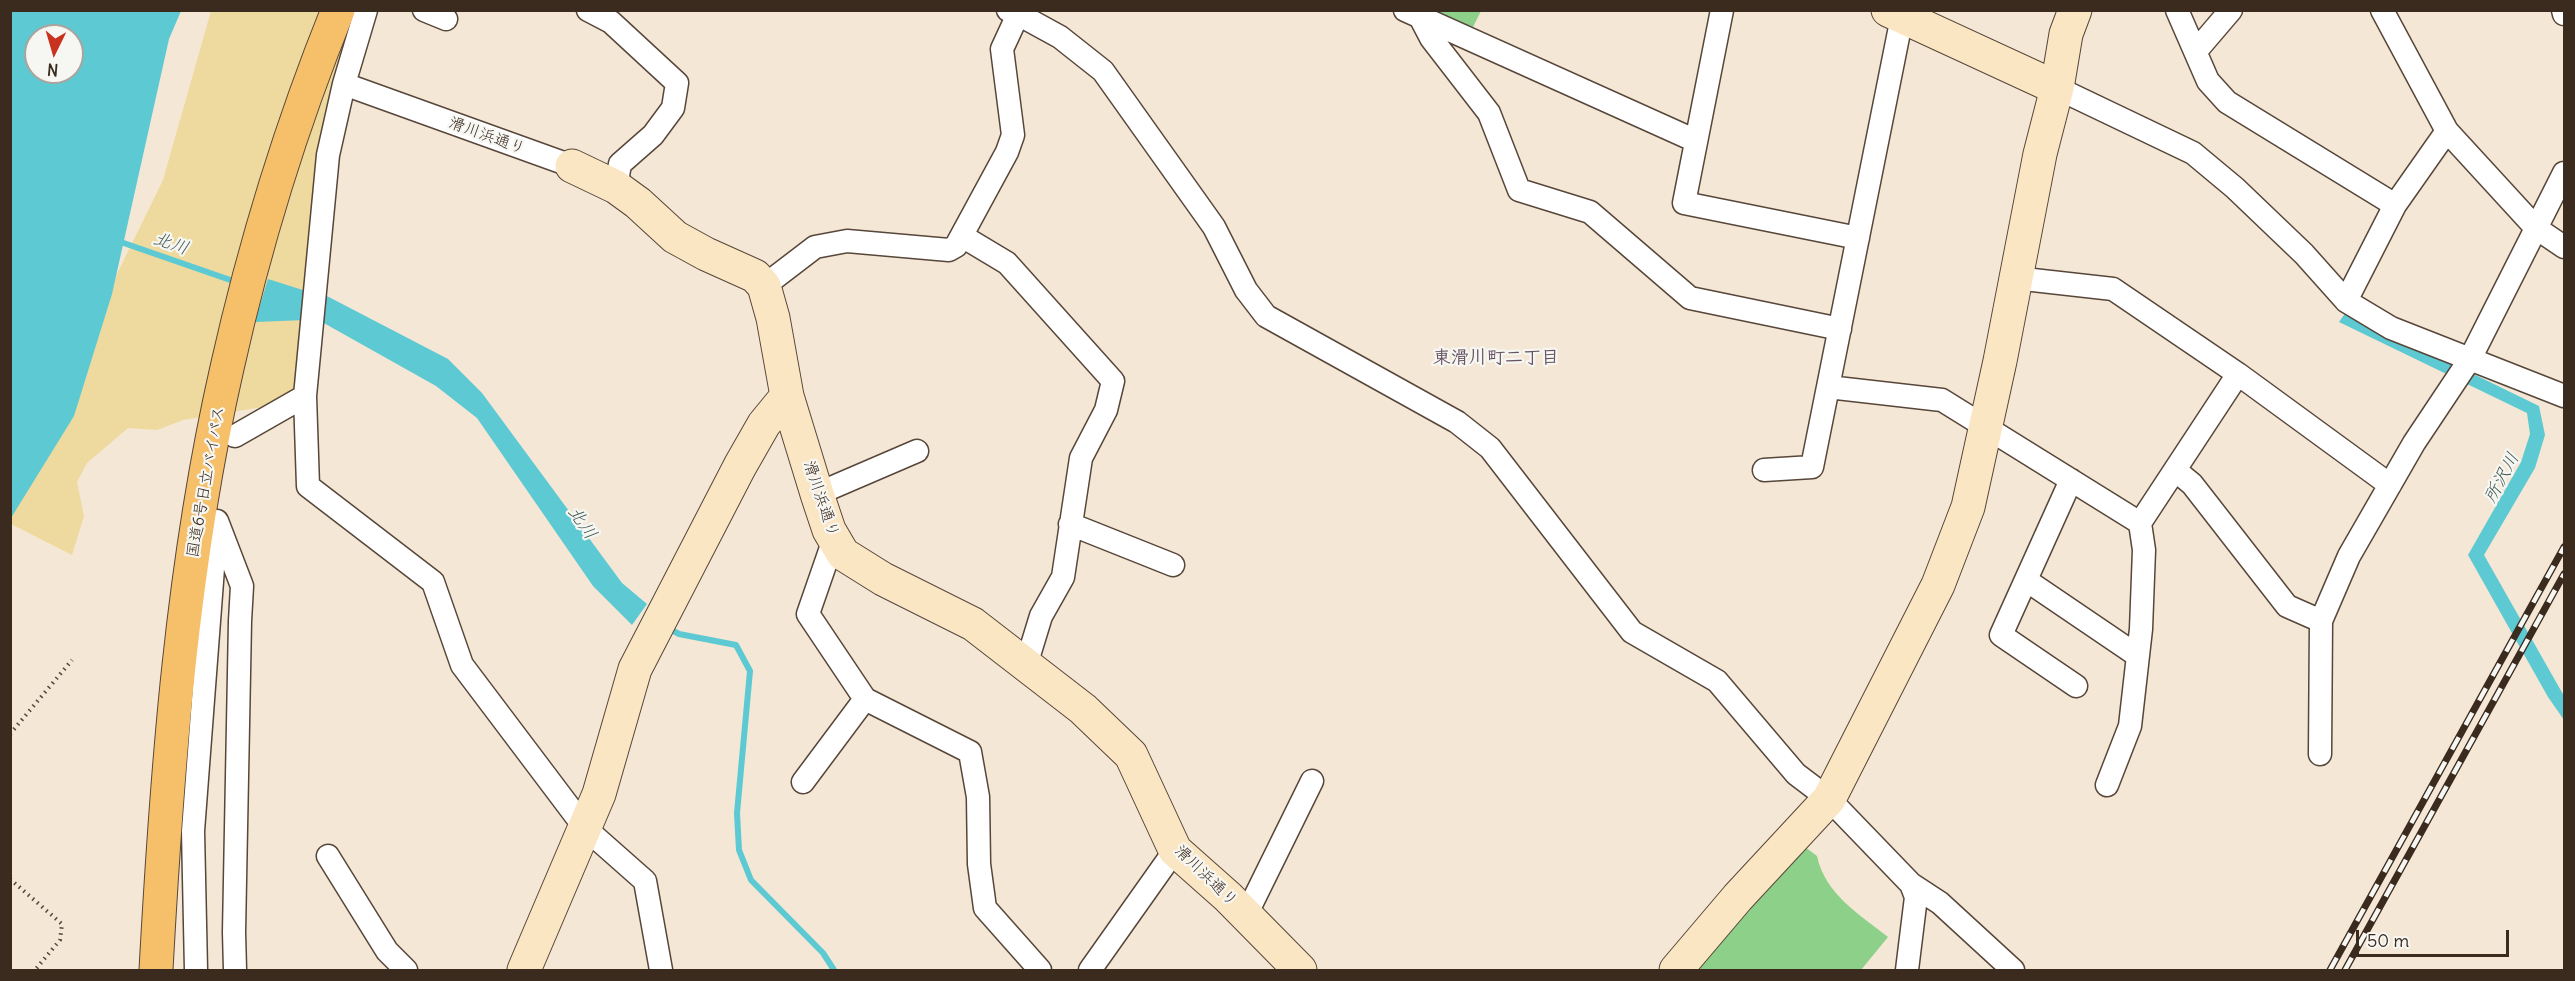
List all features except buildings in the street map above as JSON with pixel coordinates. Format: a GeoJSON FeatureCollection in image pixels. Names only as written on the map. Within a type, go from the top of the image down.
{"type":"FeatureCollection","features":[{"type":"Feature","properties":{"kind":"highway","name":"国道6号日立バイパス"},"geometry":{"type":"LineString","coordinates":[[156,970],[175,706],[183,628],[226,369],[278,179],[338,10]]}},
{"type":"Feature","properties":{"kind":"street"},"geometry":{"type":"LineString","coordinates":[[366,10],[344,84],[328,154],[305,396],[308,486],[433,582],[462,665],[585,828],[645,881],[661,970]]}},
{"type":"Feature","properties":{"kind":"street"},"geometry":{"type":"LineString","coordinates":[[424,10],[446,19]]}},
{"type":"Feature","properties":{"kind":"street"},"geometry":{"type":"LineString","coordinates":[[588,10],[611,22],[677,83],[673,108],[653,135],[620,164],[615,187]]}},
{"type":"Feature","properties":{"kind":"street"},"geometry":{"type":"LineString","coordinates":[[1722,10],[1684,203],[1858,238]]}},
{"type":"Feature","properties":{"kind":"street"},"geometry":{"type":"LineString","coordinates":[[1676,970],[1738,897],[1830,798],[1938,585],[1968,507],[2040,154],[2074,10]]}},
{"type":"Feature","properties":{"kind":"street"},"geometry":{"type":"LineString","coordinates":[[2177,10],[2208,81],[2227,102],[2395,205]]}},
{"type":"Feature","properties":{"kind":"street"},"geometry":{"type":"LineString","coordinates":[[2196,51],[2231,10]]}},
{"type":"Feature","properties":{"kind":"street"},"geometry":{"type":"LineString","coordinates":[[2382,10],[2447,131],[2536,228],[2565,247]]}},
{"type":"Feature","properties":{"kind":"street"},"geometry":{"type":"LineString","coordinates":[[764,286],[815,247],[847,241],[949,250],[956,246],[1007,152],[1013,135],[1002,49],[1015,12],[1060,37],[1103,71],[1214,227],[1246,290],[1266,316],[1457,422],[1490,448],[1632,632],[1717,681],[1797,774],[1830,798],[1911,884],[1940,903],[2013,970]]}},
{"type":"Feature","properties":{"kind":"street"},"geometry":{"type":"LineString","coordinates":[[1413,14],[1696,141]]}},
{"type":"Feature","properties":{"kind":"street"},"geometry":{"type":"LineString","coordinates":[[1413,14],[1489,113],[1519,190],[1590,212],[1690,298],[1840,329]]}},
{"type":"Feature","properties":{"kind":"street"},"geometry":{"type":"LineString","coordinates":[[1764,470],[1812,467],[1858,238],[1895,14],[2193,153],[2235,188],[2304,254],[2346,301],[2391,328],[2565,396]]}},
{"type":"Feature","properties":{"kind":"street","name":"滑川浜通り"},"geometry":{"type":"LineString","coordinates":[[344,84],[572,166],[615,187],[638,203],[675,237],[755,276],[764,286],[773,318],[787,396],[817,494],[834,539],[843,554],[883,579],[973,624],[1083,709],[1131,755],[1175,850],[1246,915],[1300,970]]}},
{"type":"Feature","properties":{"kind":"street"},"geometry":{"type":"LineString","coordinates":[[2346,301],[2395,205],[2447,131]]}},
{"type":"Feature","properties":{"kind":"street"},"geometry":{"type":"LineString","coordinates":[[2320,754],[2321,621],[2349,556],[2414,443],[2470,359],[2565,173]]}},
{"type":"Feature","properties":{"kind":"street"},"geometry":{"type":"LineString","coordinates":[[962,236],[1007,263],[1113,381],[1106,410],[1081,458],[1063,577],[1041,616],[1026,665]]}},
{"type":"Feature","properties":{"kind":"street"},"geometry":{"type":"LineString","coordinates":[[2015,278],[2113,289],[2238,374],[2390,485]]}},
{"type":"Feature","properties":{"kind":"street"},"geometry":{"type":"LineString","coordinates":[[2107,785],[2130,726],[2138,656],[2144,550],[2140,523],[2238,374]]}},
{"type":"Feature","properties":{"kind":"street"},"geometry":{"type":"LineString","coordinates":[[1828,387],[1942,400],[2140,523]]}},
{"type":"Feature","properties":{"kind":"street"},"geometry":{"type":"LineString","coordinates":[[235,436],[305,396]]}},
{"type":"Feature","properties":{"kind":"street"},"geometry":{"type":"LineString","coordinates":[[524,970],[599,794],[635,669],[764,424],[787,396]]}},
{"type":"Feature","properties":{"kind":"street"},"geometry":{"type":"LineString","coordinates":[[817,494],[917,452]]}},
{"type":"Feature","properties":{"kind":"street"},"geometry":{"type":"LineString","coordinates":[[2175,470],[2192,484],[2287,606],[2321,621]]}},
{"type":"Feature","properties":{"kind":"street"},"geometry":{"type":"LineString","coordinates":[[2071,480],[2001,635],[2076,686]]}},
{"type":"Feature","properties":{"kind":"street"},"geometry":{"type":"LineString","coordinates":[[196,970],[193,831],[217,521],[242,586],[234,920],[235,970]]}},
{"type":"Feature","properties":{"kind":"street"},"geometry":{"type":"LineString","coordinates":[[1070,524],[1173,565]]}},
{"type":"Feature","properties":{"kind":"street"},"geometry":{"type":"LineString","coordinates":[[834,539],[808,614],[865,699],[970,752],[978,797],[979,864],[985,908],[1040,970]]}},
{"type":"Feature","properties":{"kind":"street"},"geometry":{"type":"LineString","coordinates":[[2026,580],[2138,656]]}},
{"type":"Feature","properties":{"kind":"street"},"geometry":{"type":"LineString","coordinates":[[802,782],[865,699]]}},
{"type":"Feature","properties":{"kind":"street"},"geometry":{"type":"LineString","coordinates":[[1246,915],[1312,780]]}},
{"type":"Feature","properties":{"kind":"street"},"geometry":{"type":"LineString","coordinates":[[1090,970],[1175,850]]}},
{"type":"Feature","properties":{"kind":"street"},"geometry":{"type":"LineString","coordinates":[[328,856],[387,951],[406,970]]}},
{"type":"Feature","properties":{"kind":"street"},"geometry":{"type":"LineString","coordinates":[[1906,970],[1916,897],[1911,884]]}},
{"type":"Feature","properties":{"kind":"path"},"geometry":{"type":"LineString","coordinates":[[10,734],[72,660]]}},
{"type":"Feature","properties":{"kind":"path"},"geometry":{"type":"LineString","coordinates":[[10,879],[62,924],[60,940],[35,970]]}},
{"type":"Feature","properties":{"kind":"green space"},"geometry":{"type":"Polygon","coordinates":[[[1428,11],[1481,11],[1473,27],[1428,11]]]}},
{"type":"Feature","properties":{"kind":"green space"},"geometry":{"type":"Polygon","coordinates":[[[1805,847],[1817,856],[1827,881],[1835,892],[1888,937],[1861,970],[1696,970],[1805,847]]]}},
{"type":"Feature","properties":{"kind":"sand"},"geometry":{"type":"Polygon","coordinates":[[[211,11],[366,11],[293,402],[183,420],[157,430],[128,428],[87,463],[77,482],[84,516],[72,555],[11,524],[10,518],[48,457],[86,377],[116,276],[163,180],[211,11]]]}},
{"type":"Feature","properties":{"kind":"water"},"geometry":{"type":"Polygon","coordinates":[[[11,10],[181,11],[169,39],[112,294],[74,416],[11,518],[11,10]]]}},
{"type":"Feature","properties":{"kind":"water"},"geometry":{"type":"Polygon","coordinates":[[[268,279],[309,292],[306,320],[255,322],[268,279]]]}},
{"type":"Feature","properties":{"kind":"water"},"geometry":{"type":"Polygon","coordinates":[[[325,295],[448,359],[482,393],[622,583],[647,604],[632,625],[593,586],[477,418],[436,386],[322,322],[325,295]]]}},
{"type":"Feature","properties":{"kind":"water"},"geometry":{"type":"Polygon","coordinates":[[[2346,312],[2539,406],[2545,435],[2535,468],[2484,555],[2564,696],[2564,720],[2548,697],[2468,555],[2521,462],[2530,434],[2527,413],[2339,322],[2346,312]]]}},
{"type":"Feature","properties":{"kind":"waterway","name":"北川"},"geometry":{"type":"LineString","coordinates":[[115,240],[239,283]]}},
{"type":"Feature","properties":{"kind":"waterway","name":"北川"},"geometry":{"type":"LineString","coordinates":[[666,627],[679,634],[736,645],[750,671],[737,813],[739,850],[751,880],[823,953],[834,970]]}},
{"type":"Feature","properties":{"kind":"railway"},"geometry":{"type":"LineString","coordinates":[[2330,970],[2564,547]]}},
{"type":"Feature","properties":{"kind":"railway"},"geometry":{"type":"LineString","coordinates":[[2345,970],[2564,574]]}},
{"type":"Feature","properties":{"kind":"district","name":"東滑川町二丁目"},"geometry":{"type":"Point","coordinates":[1496,358]}},
{"type":"Feature","properties":{"kind":"water label","name":"所沢川"},"geometry":{"type":"Point","coordinates":[2502,478]}}]}
